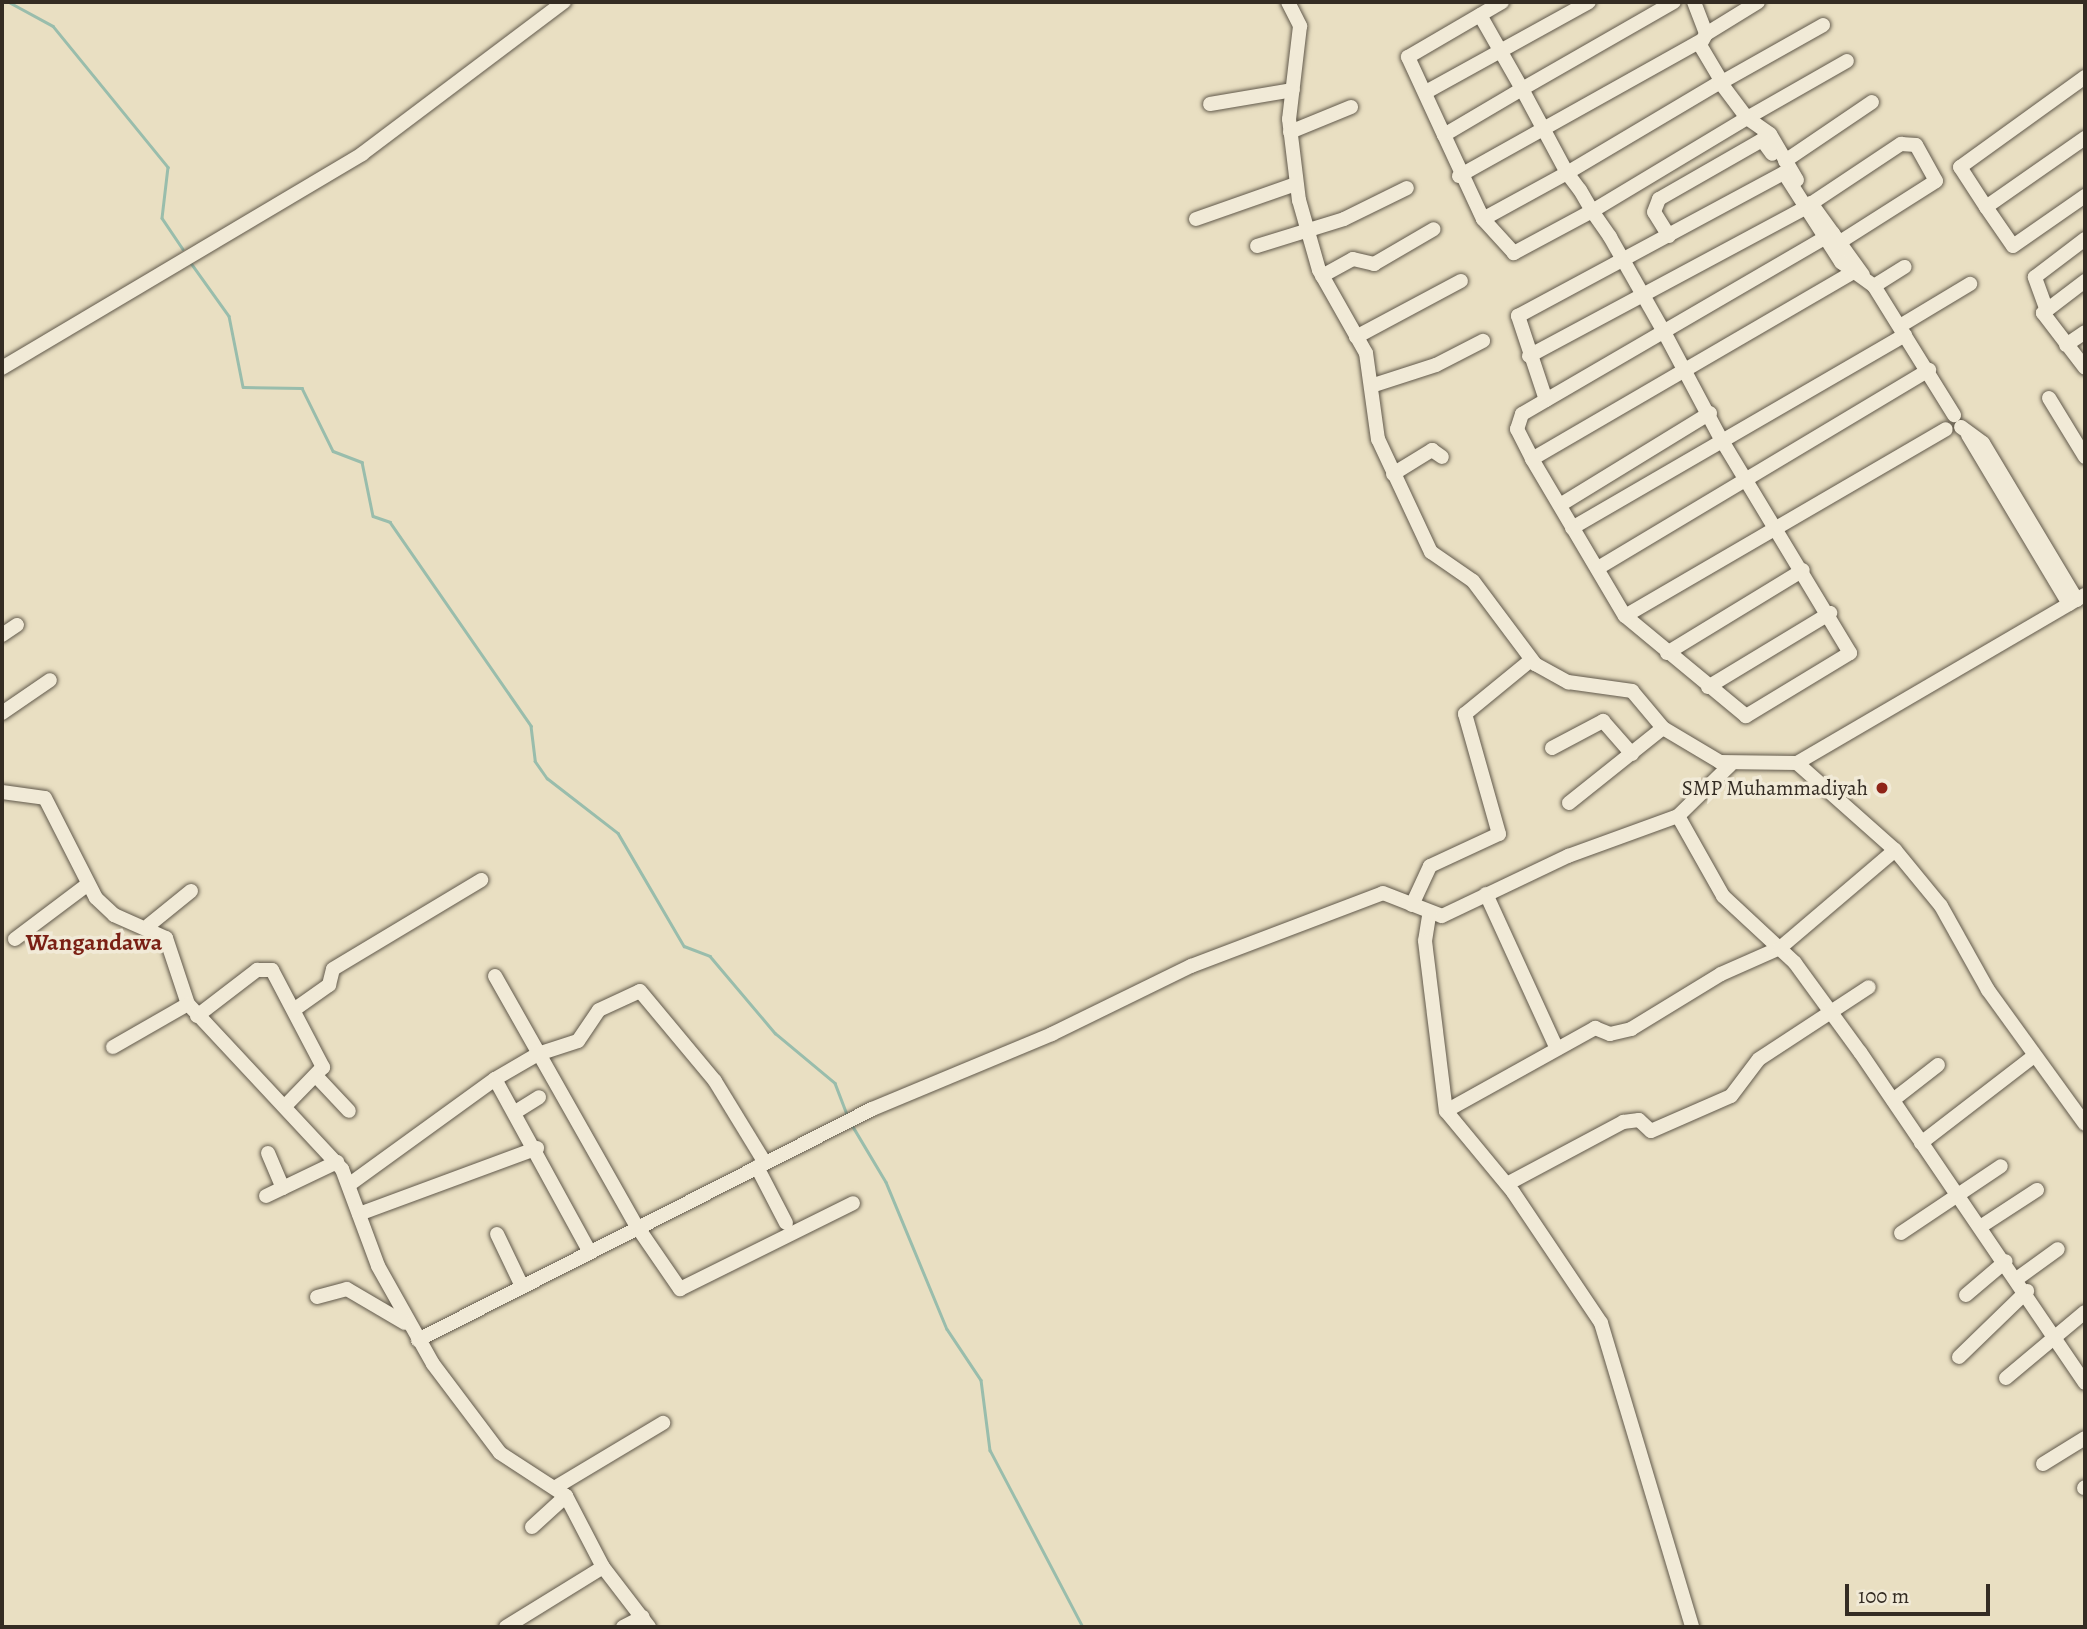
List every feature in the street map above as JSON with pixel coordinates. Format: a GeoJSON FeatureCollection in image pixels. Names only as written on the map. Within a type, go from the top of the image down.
{"type":"FeatureCollection","features":[{"type":"Feature","properties":{"kind":"street"},"geometry":{"type":"LineString","coordinates":[[2,368],[362,154],[564,2]]}},
{"type":"Feature","properties":{"kind":"street"},"geometry":{"type":"LineString","coordinates":[[1288,2],[1300,26],[1288,89],[1289,185],[1301,233],[1356,337],[1374,385],[1376,430],[1393,474],[1431,552],[1473,581],[1531,660],[1569,682],[1632,691],[1663,727],[1730,765],[1797,763],[2077,600],[1983,443],[1961,426],[1945,419],[1946,429],[1776,525],[1625,616]]}},
{"type":"Feature","properties":{"kind":"street"},"geometry":{"type":"LineString","coordinates":[[1502,2],[1408,57],[1426,92],[1460,176],[1483,219],[1514,253],[1747,122],[1847,61]]}},
{"type":"Feature","properties":{"kind":"street"},"geometry":{"type":"LineString","coordinates":[[1426,92],[1589,2]]}},
{"type":"Feature","properties":{"kind":"street"},"geometry":{"type":"LineString","coordinates":[[1444,135],[1674,2]]}},
{"type":"Feature","properties":{"kind":"street"},"geometry":{"type":"LineString","coordinates":[[1693,2],[1722,82],[1747,122],[1766,137],[1807,206],[1929,370],[1961,426]]}},
{"type":"Feature","properties":{"kind":"street"},"geometry":{"type":"LineString","coordinates":[[1460,176],[1704,38],[1758,2]]}},
{"type":"Feature","properties":{"kind":"street"},"geometry":{"type":"LineString","coordinates":[[1480,15],[1567,173],[1622,260],[1640,296],[1664,332],[1687,378],[1710,412],[1721,439],[1830,613],[1848,657],[1758,713],[1741,713],[1625,616],[1532,459],[1516,424],[1546,400],[1664,332],[1936,181],[1921,149],[1901,144],[1807,206],[1640,296],[1529,356]]}},
{"type":"Feature","properties":{"kind":"street"},"geometry":{"type":"LineString","coordinates":[[1483,219],[1823,25]]}},
{"type":"Feature","properties":{"kind":"street"},"geometry":{"type":"LineString","coordinates":[[2085,77],[1961,162],[1986,207],[2013,246],[2085,197]]}},
{"type":"Feature","properties":{"kind":"street"},"geometry":{"type":"LineString","coordinates":[[1210,104],[1288,89]]}},
{"type":"Feature","properties":{"kind":"street"},"geometry":{"type":"LineString","coordinates":[[1546,400],[1529,356],[1518,316],[1669,236],[1785,167],[1872,102]]}},
{"type":"Feature","properties":{"kind":"street"},"geometry":{"type":"LineString","coordinates":[[1290,132],[1352,107]]}},
{"type":"Feature","properties":{"kind":"street"},"geometry":{"type":"LineString","coordinates":[[1669,236],[1655,202],[1766,137]]}},
{"type":"Feature","properties":{"kind":"street"},"geometry":{"type":"LineString","coordinates":[[1986,207],[2085,138]]}},
{"type":"Feature","properties":{"kind":"street"},"geometry":{"type":"LineString","coordinates":[[1196,219],[1289,185]]}},
{"type":"Feature","properties":{"kind":"street"},"geometry":{"type":"LineString","coordinates":[[1257,246],[1301,233],[1407,188]]}},
{"type":"Feature","properties":{"kind":"street"},"geometry":{"type":"LineString","coordinates":[[1322,276],[1353,259],[1374,264],[1434,229]]}},
{"type":"Feature","properties":{"kind":"street"},"geometry":{"type":"LineString","coordinates":[[2085,239],[2035,277],[2046,308],[2044,317],[2085,368]]}},
{"type":"Feature","properties":{"kind":"street"},"geometry":{"type":"LineString","coordinates":[[1532,459],[1687,378],[1863,278],[1904,267]]}},
{"type":"Feature","properties":{"kind":"street"},"geometry":{"type":"LineString","coordinates":[[1356,337],[1461,281]]}},
{"type":"Feature","properties":{"kind":"street"},"geometry":{"type":"LineString","coordinates":[[2046,308],[2085,281]]}},
{"type":"Feature","properties":{"kind":"street"},"geometry":{"type":"LineString","coordinates":[[1572,528],[1902,331],[1970,284]]}},
{"type":"Feature","properties":{"kind":"street"},"geometry":{"type":"LineString","coordinates":[[2066,345],[2085,332]]}},
{"type":"Feature","properties":{"kind":"street"},"geometry":{"type":"LineString","coordinates":[[1374,385],[1436,365],[1483,341]]}},
{"type":"Feature","properties":{"kind":"street"},"geometry":{"type":"LineString","coordinates":[[1598,568],[1748,481],[1929,370]]}},
{"type":"Feature","properties":{"kind":"street"},"geometry":{"type":"LineString","coordinates":[[2049,398],[2085,457]]}},
{"type":"Feature","properties":{"kind":"street"},"geometry":{"type":"LineString","coordinates":[[1560,505],[1710,412]]}},
{"type":"Feature","properties":{"kind":"street"},"geometry":{"type":"LineString","coordinates":[[1393,474],[1432,450],[1442,457]]}},
{"type":"Feature","properties":{"kind":"street"},"geometry":{"type":"LineString","coordinates":[[1667,653],[1803,570]]}},
{"type":"Feature","properties":{"kind":"street"},"geometry":{"type":"LineString","coordinates":[[1708,687],[1830,613]]}},
{"type":"Feature","properties":{"kind":"street"},"geometry":{"type":"LineString","coordinates":[[2,635],[17,625]]}},
{"type":"Feature","properties":{"kind":"street"},"geometry":{"type":"LineString","coordinates":[[1412,905],[1430,866],[1499,834],[1465,714],[1531,660]]}},
{"type":"Feature","properties":{"kind":"street"},"geometry":{"type":"LineString","coordinates":[[2,713],[50,680]]}},
{"type":"Feature","properties":{"kind":"street"},"geometry":{"type":"LineString","coordinates":[[1552,748],[1603,721],[1632,754]]}},
{"type":"Feature","properties":{"kind":"street"},"geometry":{"type":"LineString","coordinates":[[1569,803],[1663,727]]}},
{"type":"Feature","properties":{"kind":"street"},"geometry":{"type":"LineString","coordinates":[[1797,763],[1895,850],[1941,906],[1973,968],[2085,1124]]}},
{"type":"Feature","properties":{"kind":"street"},"geometry":{"type":"LineString","coordinates":[[418,1340],[636,1225],[1191,966],[1383,893],[1412,905],[1429,916],[1442,916],[1486,894],[1678,816],[1730,765]]}},
{"type":"Feature","properties":{"kind":"street"},"geometry":{"type":"LineString","coordinates":[[2,792],[36,794],[50,803],[87,885],[114,915],[149,925],[166,938],[193,1010],[287,1104],[337,1162],[350,1184],[359,1214],[409,1326],[500,1452],[562,1496],[603,1567],[646,1622],[623,1627]]}},
{"type":"Feature","properties":{"kind":"street"},"geometry":{"type":"LineString","coordinates":[[1678,816],[1723,896],[1780,948],[1830,1011],[2018,1278],[2085,1384]]}},
{"type":"Feature","properties":{"kind":"street"},"geometry":{"type":"LineString","coordinates":[[1446,1111],[1594,1028],[1610,1034],[1631,1029],[1721,974],[1780,948],[1895,850]]}},
{"type":"Feature","properties":{"kind":"street"},"geometry":{"type":"LineString","coordinates":[[295,1009],[329,985],[333,969],[481,880]]}},
{"type":"Feature","properties":{"kind":"street"},"geometry":{"type":"LineString","coordinates":[[15,939],[87,885]]}},
{"type":"Feature","properties":{"kind":"street"},"geometry":{"type":"LineString","coordinates":[[149,925],[191,891]]}},
{"type":"Feature","properties":{"kind":"street"},"geometry":{"type":"LineString","coordinates":[[1486,894],[1557,1049]]}},
{"type":"Feature","properties":{"kind":"street"},"geometry":{"type":"LineString","coordinates":[[1429,916],[1425,945],[1446,1111],[1507,1184],[1601,1323],[1692,1627]]}},
{"type":"Feature","properties":{"kind":"street"},"geometry":{"type":"LineString","coordinates":[[113,1047],[193,1010],[262,968],[272,970],[321,1061],[318,1078],[287,1104]]}},
{"type":"Feature","properties":{"kind":"street"},"geometry":{"type":"LineString","coordinates":[[495,976],[636,1225],[681,1289],[853,1203]]}},
{"type":"Feature","properties":{"kind":"street"},"geometry":{"type":"LineString","coordinates":[[1507,1184],[1623,1122],[1639,1120],[1651,1131],[1731,1096],[1759,1059],[1869,987]]}},
{"type":"Feature","properties":{"kind":"street"},"geometry":{"type":"LineString","coordinates":[[350,1184],[495,1079],[538,1054],[573,1044],[599,1010],[643,992],[734,1107],[786,1223]]}},
{"type":"Feature","properties":{"kind":"street"},"geometry":{"type":"LineString","coordinates":[[1921,1143],[2034,1056]]}},
{"type":"Feature","properties":{"kind":"street"},"geometry":{"type":"LineString","coordinates":[[1893,1100],[1938,1065]]}},
{"type":"Feature","properties":{"kind":"street"},"geometry":{"type":"LineString","coordinates":[[318,1078],[349,1111]]}},
{"type":"Feature","properties":{"kind":"street"},"geometry":{"type":"LineString","coordinates":[[495,1079],[517,1111],[589,1251]]}},
{"type":"Feature","properties":{"kind":"street"},"geometry":{"type":"LineString","coordinates":[[517,1111],[539,1097]]}},
{"type":"Feature","properties":{"kind":"street"},"geometry":{"type":"LineString","coordinates":[[359,1214],[537,1148]]}},
{"type":"Feature","properties":{"kind":"street"},"geometry":{"type":"LineString","coordinates":[[268,1153],[283,1188]]}},
{"type":"Feature","properties":{"kind":"street"},"geometry":{"type":"LineString","coordinates":[[266,1196],[337,1162]]}},
{"type":"Feature","properties":{"kind":"street"},"geometry":{"type":"LineString","coordinates":[[1901,1233],[2001,1166]]}},
{"type":"Feature","properties":{"kind":"street"},"geometry":{"type":"LineString","coordinates":[[1980,1227],[2037,1189]]}},
{"type":"Feature","properties":{"kind":"street"},"geometry":{"type":"LineString","coordinates":[[497,1234],[521,1284]]}},
{"type":"Feature","properties":{"kind":"street"},"geometry":{"type":"LineString","coordinates":[[2018,1278],[2058,1249]]}},
{"type":"Feature","properties":{"kind":"street"},"geometry":{"type":"LineString","coordinates":[[1966,1295],[2006,1261]]}},
{"type":"Feature","properties":{"kind":"street"},"geometry":{"type":"LineString","coordinates":[[317,1297],[344,1290],[362,1294],[409,1326]]}},
{"type":"Feature","properties":{"kind":"street"},"geometry":{"type":"LineString","coordinates":[[1959,1357],[2027,1292]]}},
{"type":"Feature","properties":{"kind":"street"},"geometry":{"type":"LineString","coordinates":[[2006,1378],[2085,1312]]}},
{"type":"Feature","properties":{"kind":"street"},"geometry":{"type":"LineString","coordinates":[[532,1527],[562,1496],[663,1423]]}},
{"type":"Feature","properties":{"kind":"street"},"geometry":{"type":"LineString","coordinates":[[2043,1464],[2085,1438]]}},
{"type":"Feature","properties":{"kind":"street"},"geometry":{"type":"LineString","coordinates":[[506,1627],[603,1567]]}},
{"type":"Feature","properties":{"kind":"waterway"},"geometry":{"type":"LineString","coordinates":[[9,2],[53,26],[168,167],[162,218],[183,249]]}},
{"type":"Feature","properties":{"kind":"waterway"},"geometry":{"type":"LineString","coordinates":[[191,263],[229,316],[243,387],[302,388],[333,451],[362,462],[373,516],[390,522],[531,726],[535,761],[547,778],[618,833],[684,946],[710,956],[775,1033],[835,1083],[848,1117]]}},
{"type":"Feature","properties":{"kind":"waterway"},"geometry":{"type":"LineString","coordinates":[[852,1125],[886,1182],[947,1329],[981,1380],[990,1450],[1083,1627]]}},
{"type":"Feature","properties":{"kind":"place","name":"SMP Muhammadiyah"},"geometry":{"type":"Point","coordinates":[1882,788]}},
{"type":"Feature","properties":{"kind":"district","name":"Wangandawa"},"geometry":{"type":"Point","coordinates":[94,943]}}]}
